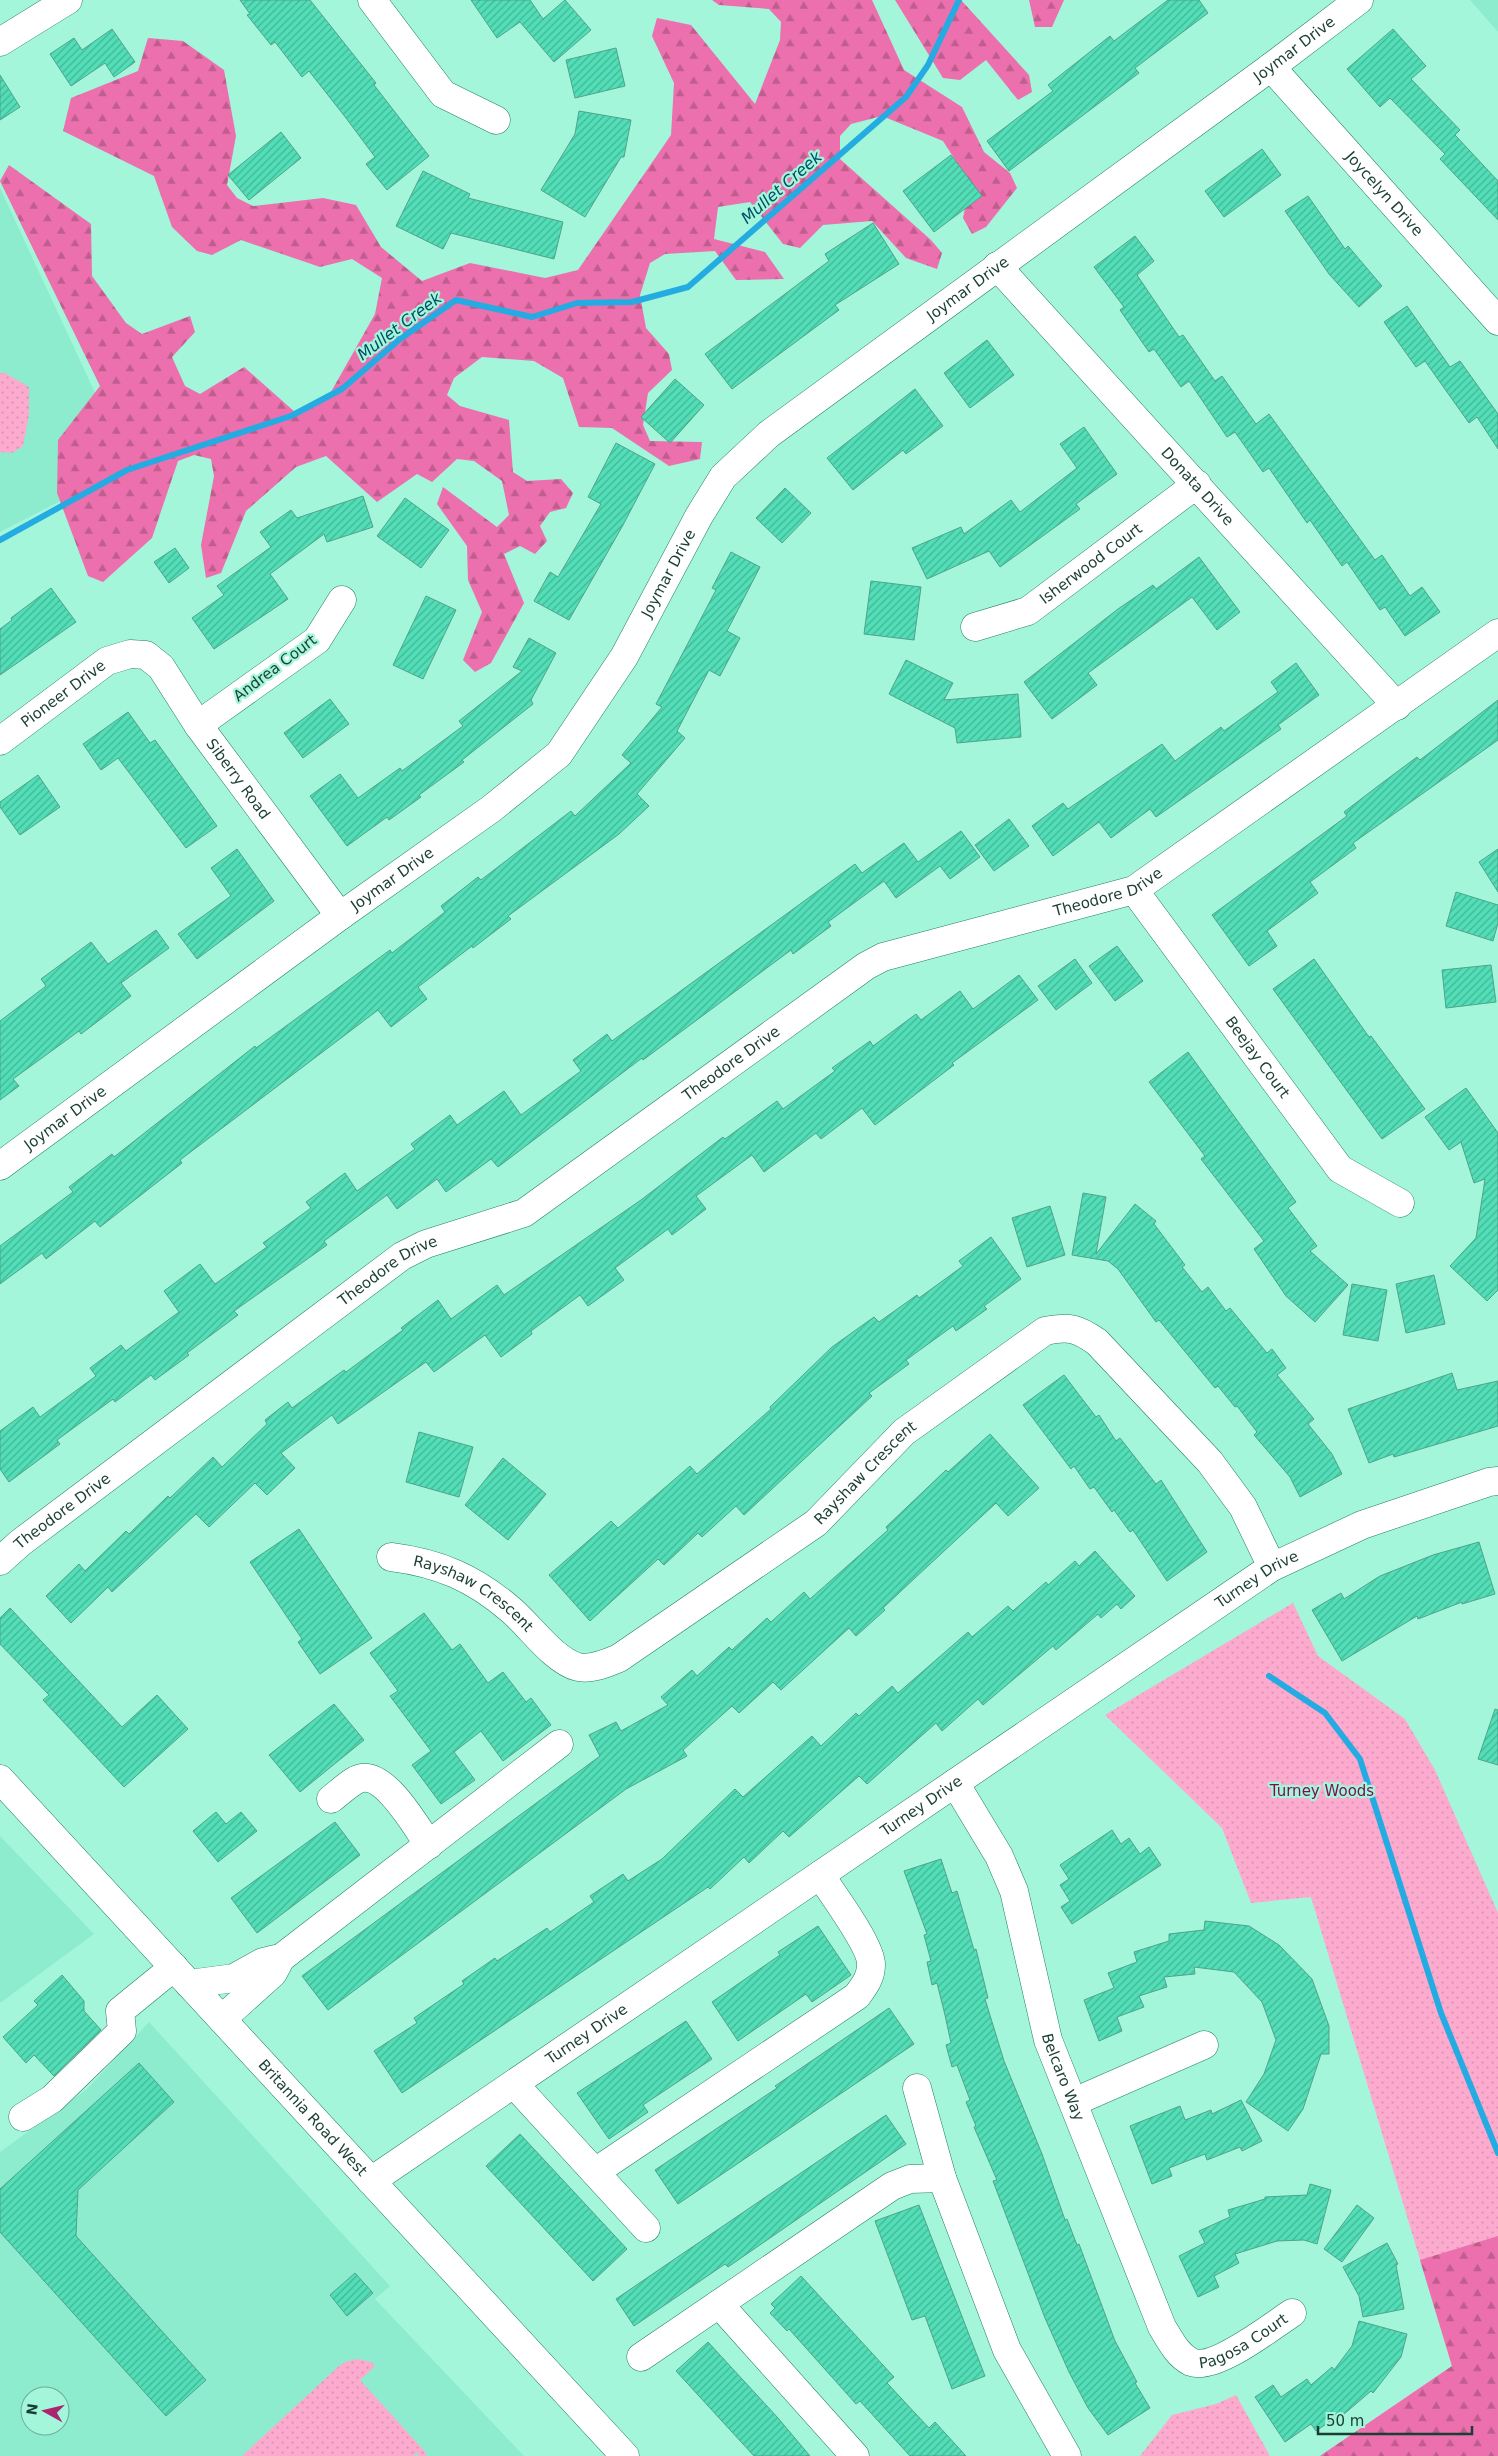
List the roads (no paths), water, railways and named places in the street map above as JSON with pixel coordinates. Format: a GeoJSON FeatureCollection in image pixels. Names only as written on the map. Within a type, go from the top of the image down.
{"type":"FeatureCollection","features":[{"type":"Feature","properties":{"kind":"street"},"geometry":{"type":"LineString","coordinates":[[0,42],[68,0]]}},
{"type":"Feature","properties":{"kind":"street"},"geometry":{"type":"LineString","coordinates":[[372,0],[443,94],[496,120]]}},
{"type":"Feature","properties":{"kind":"street","name":"Joymar Drive"},"geometry":{"type":"LineString","coordinates":[[0,1166],[340,916],[491,809],[559,754],[624,657],[699,516],[723,477],[769,434],[1271,67],[1359,0]]}},
{"type":"Feature","properties":{"kind":"street","name":"Joycelyn Drive"},"geometry":{"type":"LineString","coordinates":[[1271,67],[1498,321]]}},
{"type":"Feature","properties":{"kind":"street","name":"Donata Drive"},"geometry":{"type":"LineString","coordinates":[[997,266],[1397,706]]}},
{"type":"Feature","properties":{"kind":"street","name":"Isherwood Court"},"geometry":{"type":"LineString","coordinates":[[975,628],[1028,611],[1197,484]]}},
{"type":"Feature","properties":{"kind":"street","name":"Andrea Court"},"geometry":{"type":"LineString","coordinates":[[198,725],[317,640],[342,600]]}},
{"type":"Feature","properties":{"kind":"street","name":"Theodore Drive"},"geometry":{"type":"LineString","coordinates":[[0,1560],[402,1256],[426,1244],[524,1213],[866,966],[883,957],[1134,890],[1498,633]]}},
{"type":"Feature","properties":{"kind":"street","name":"Siberry Road"},"geometry":{"type":"LineString","coordinates":[[130,654],[146,655],[161,667],[198,725],[340,916]]}},
{"type":"Feature","properties":{"kind":"street","name":"Pioneer Drive"},"geometry":{"type":"LineString","coordinates":[[0,741],[108,661],[130,654]]}},
{"type":"Feature","properties":{"kind":"street","name":"Beejay Court"},"geometry":{"type":"LineString","coordinates":[[1134,890],[1340,1169],[1400,1203]]}},
{"type":"Feature","properties":{"kind":"street","name":"Rayshaw Crescent"},"geometry":{"type":"LineString","coordinates":[[391,1557],[423,1561],[458,1574],[511,1609],[560,1657],[578,1667],[599,1666],[619,1658],[816,1523],[904,1432],[1045,1331],[1062,1328],[1081,1330],[1098,1342],[1210,1462],[1243,1507],[1272,1567]]}},
{"type":"Feature","properties":{"kind":"street","name":"Turney Drive"},"geometry":{"type":"LineString","coordinates":[[371,2181],[1272,1567],[1362,1525],[1488,1482],[1498,1481]]}},
{"type":"Feature","properties":{"kind":"street"},"geometry":{"type":"LineString","coordinates":[[100,2029],[120,2011],[182,1976],[234,1978],[264,1962],[281,1958],[560,1744]]}},
{"type":"Feature","properties":{"kind":"street","name":"Britannia Road West"},"geometry":{"type":"LineString","coordinates":[[0,1779],[625,2456]]}},
{"type":"Feature","properties":{"kind":"street"},"geometry":{"type":"LineString","coordinates":[[331,1799],[357,1779],[368,1779],[381,1783],[390,1791],[429,1845]]}},
{"type":"Feature","properties":{"kind":"street","name":"Belcaro Way"},"geometry":{"type":"LineString","coordinates":[[955,1783],[999,1856],[1014,1891],[1048,2040],[1162,2327],[1176,2351],[1192,2362]]}},
{"type":"Feature","properties":{"kind":"street"},"geometry":{"type":"LineString","coordinates":[[595,2172],[857,1996],[867,1982],[872,1964],[868,1948],[820,1875]]}},
{"type":"Feature","properties":{"kind":"street"},"geometry":{"type":"LineString","coordinates":[[222,2019],[273,1973],[281,1958]]}},
{"type":"Feature","properties":{"kind":"street"},"geometry":{"type":"LineString","coordinates":[[22,2117],[52,2099],[122,2031],[120,2011]]}},
{"type":"Feature","properties":{"kind":"street"},"geometry":{"type":"LineString","coordinates":[[1074,2102],[1204,2046]]}},
{"type":"Feature","properties":{"kind":"street"},"geometry":{"type":"LineString","coordinates":[[514,2084],[646,2228]]}},
{"type":"Feature","properties":{"kind":"street"},"geometry":{"type":"LineString","coordinates":[[918,2088],[942,2178],[1007,2350],[1067,2456]]}},
{"type":"Feature","properties":{"kind":"street"},"geometry":{"type":"LineString","coordinates":[[641,2357],[892,2186],[910,2179],[942,2178]]}},
{"type":"Feature","properties":{"kind":"street"},"geometry":{"type":"LineString","coordinates":[[718,2304],[856,2456]]}},
{"type":"Feature","properties":{"kind":"street","name":"Pagosa Court"},"geometry":{"type":"LineString","coordinates":[[1192,2362],[1206,2364],[1221,2359],[1292,2313]]}},
{"type":"Feature","properties":{"kind":"waterway","name":"Mullet Creek"},"geometry":{"type":"LineString","coordinates":[[0,540],[127,470],[291,416],[342,389],[400,339],[456,300],[532,317],[577,303],[632,302],[688,287],[906,97],[928,65],[959,0]]}},
{"type":"Feature","properties":{"kind":"waterway"},"geometry":{"type":"LineString","coordinates":[[1269,1676],[1325,1713],[1360,1759],[1441,2013],[1498,2153]]}},
{"type":"Feature","properties":{"kind":"park label","name":"Turney Woods"},"geometry":{"type":"Point","coordinates":[1322,1791]}}]}
